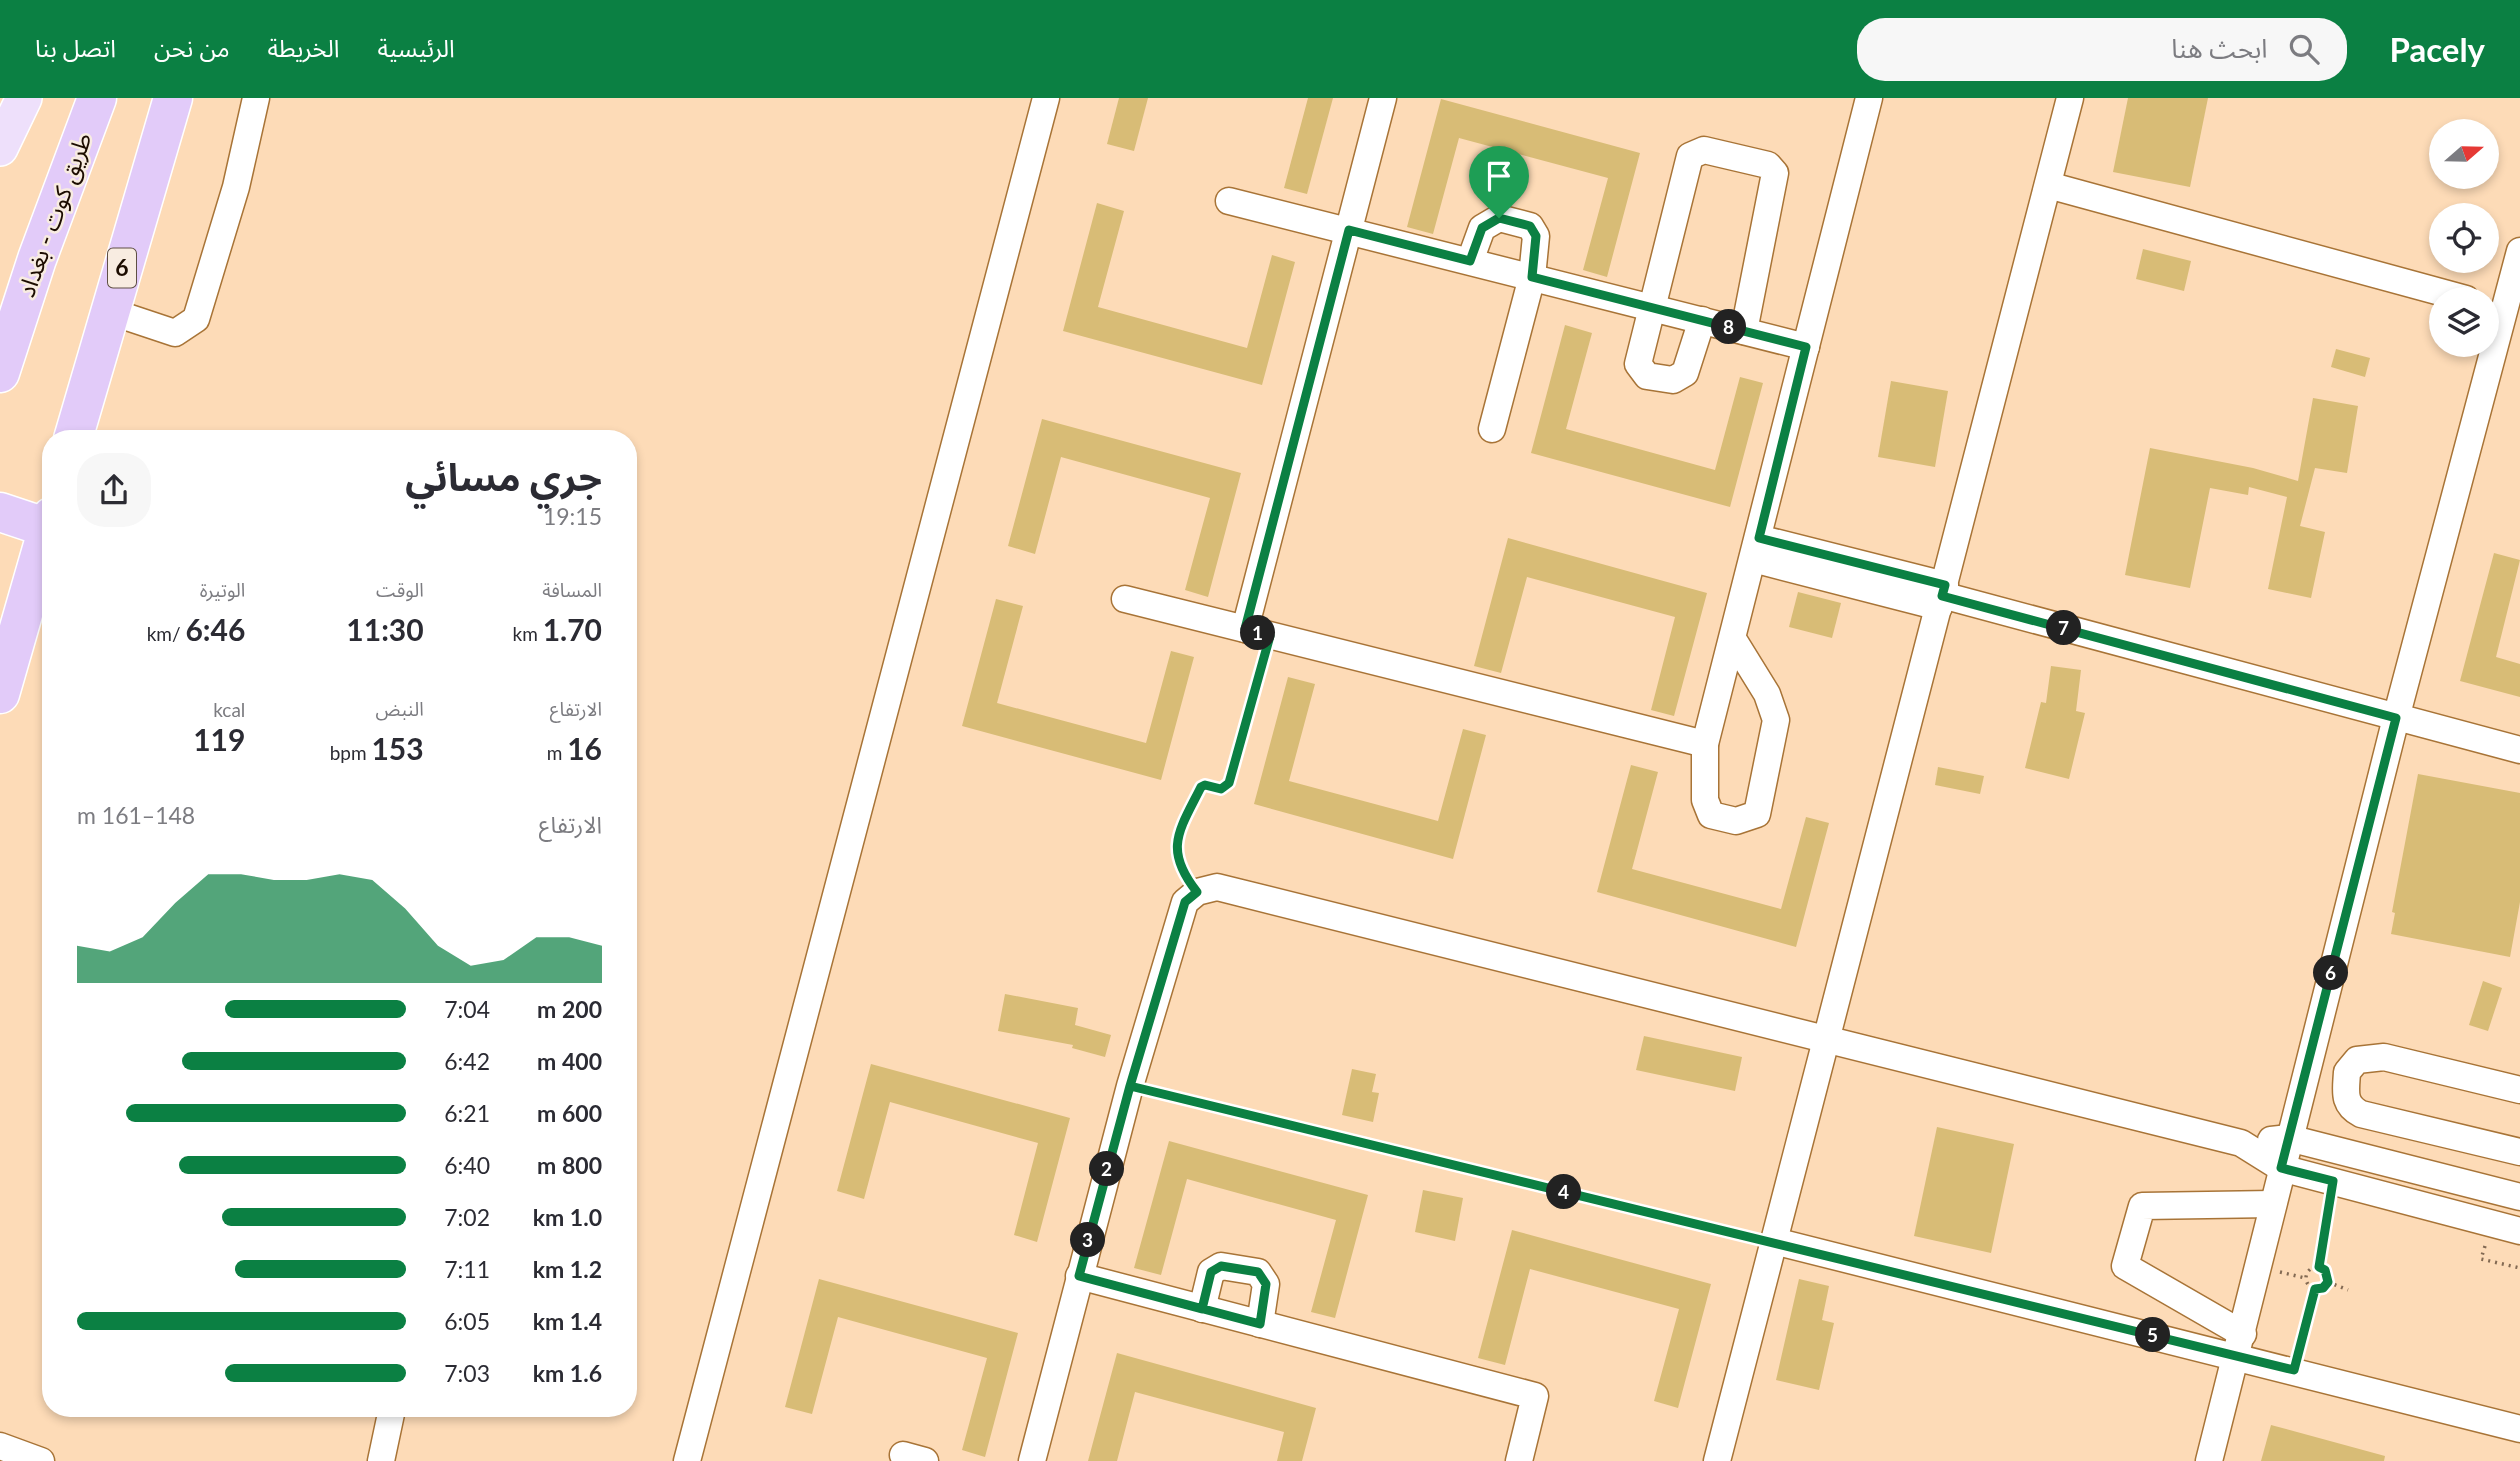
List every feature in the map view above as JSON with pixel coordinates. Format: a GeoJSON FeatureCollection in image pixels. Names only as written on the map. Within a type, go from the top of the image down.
{"type":"FeatureCollection","features":[{"type":"Feature","properties":{"kind":"highway","name":"طريق كوت - بغداد"},"geometry":{"type":"LineString","coordinates":[[0,373],[37,259],[97,98]]}},
{"type":"Feature","properties":{"kind":"highway","name":"6"},"geometry":{"type":"LineString","coordinates":[[76,430],[109,311],[174,107]]}},
{"type":"Feature","properties":{"kind":"highway"},"geometry":{"type":"LineString","coordinates":[[0,512],[42,521]]}},
{"type":"Feature","properties":{"kind":"highway"},"geometry":{"type":"LineString","coordinates":[[0,694],[42,547]]}},
{"type":"Feature","properties":{"kind":"main road"},"geometry":{"type":"LineString","coordinates":[[0,148],[24,98]]}},
{"type":"Feature","properties":{"kind":"street"},"geometry":{"type":"LineString","coordinates":[[109,311],[175,333],[196,319],[236,187],[256,98]]}},
{"type":"Feature","properties":{"kind":"street"},"geometry":{"type":"LineString","coordinates":[[687,1461],[1046,98]]}},
{"type":"Feature","properties":{"kind":"street"},"geometry":{"type":"LineString","coordinates":[[1257,632],[1349,230],[1383,98]]}},
{"type":"Feature","properties":{"kind":"street"},"geometry":{"type":"LineString","coordinates":[[1732,639],[1767,694],[1776,720],[1757,814],[1736,821],[1711,815],[1705,800],[1705,744],[1869,98]]}},
{"type":"Feature","properties":{"kind":"street"},"geometry":{"type":"LineString","coordinates":[[1717,1461],[2070,98]]}},
{"type":"Feature","properties":{"kind":"street"},"geometry":{"type":"LineString","coordinates":[[1702,320],[1685,373],[1673,380],[1647,376],[1638,365],[1690,156],[1704,150],[1768,165],[1775,173],[1744,331]]}},
{"type":"Feature","properties":{"kind":"street"},"geometry":{"type":"LineString","coordinates":[[2048,185],[2429,289]]}},
{"type":"Feature","properties":{"kind":"street"},"geometry":{"type":"LineString","coordinates":[[1229,201],[1806,347]]}},
{"type":"Feature","properties":{"kind":"street"},"geometry":{"type":"LineString","coordinates":[[1470,261],[1482,228],[1499,218],[1530,226],[1536,236],[1532,277],[1492,429]]}},
{"type":"Feature","properties":{"kind":"street"},"geometry":{"type":"LineString","coordinates":[[2209,1461],[2240,1345],[2288,1138],[2396,718],[2507,311],[2520,251]]}},
{"type":"Feature","properties":{"kind":"street"},"geometry":{"type":"LineString","coordinates":[[1756,548],[2520,750]]}},
{"type":"Feature","properties":{"kind":"street"},"geometry":{"type":"LineString","coordinates":[[1125,599],[1705,744]]}},
{"type":"Feature","properties":{"kind":"street"},"geometry":{"type":"LineString","coordinates":[[1032,1461],[1130,1086],[1185,902],[1197,892],[1217,887],[2241,1143],[2281,1168],[2520,1231]]}},
{"type":"Feature","properties":{"kind":"street"},"geometry":{"type":"LineString","coordinates":[[2310,1054],[2347,1072]]}},
{"type":"Feature","properties":{"kind":"street"},"geometry":{"type":"LineString","coordinates":[[2520,1090],[2384,1057],[2357,1060],[2347,1072],[2346,1099],[2350,1108],[2361,1114],[2520,1152]]}},
{"type":"Feature","properties":{"kind":"street"},"geometry":{"type":"LineString","coordinates":[[2241,1143],[2288,1138],[2520,1197]]}},
{"type":"Feature","properties":{"kind":"street"},"geometry":{"type":"LineString","coordinates":[[2273,1204],[2142,1206],[2125,1266],[2240,1345],[2294,1370],[2520,1429]]}},
{"type":"Feature","properties":{"kind":"street"},"geometry":{"type":"LineString","coordinates":[[1774,1241],[2240,1345]]}},
{"type":"Feature","properties":{"kind":"street"},"geometry":{"type":"LineString","coordinates":[[1202,1309],[1211,1272],[1221,1266],[1258,1272],[1266,1284],[1260,1324]]}},
{"type":"Feature","properties":{"kind":"street"},"geometry":{"type":"LineString","coordinates":[[1079,1276],[1535,1396],[1519,1461]]}},
{"type":"Feature","properties":{"kind":"street"},"geometry":{"type":"LineString","coordinates":[[381,1461],[390,1417]]}},
{"type":"Feature","properties":{"kind":"street"},"geometry":{"type":"LineString","coordinates":[[0,1446],[41,1461]]}},
{"type":"Feature","properties":{"kind":"path"},"geometry":{"type":"LineString","coordinates":[[1197,892],[1182,874],[1176,854],[1179,833],[1201,787],[1205,785],[1221,789],[1229,783],[1257,632]]}},
{"type":"Feature","properties":{"kind":"path"},"geometry":{"type":"LineString","coordinates":[[1130,1086],[1774,1241]]}},
{"type":"Feature","properties":{"kind":"path"},"geometry":{"type":"LineString","coordinates":[[2319,1267],[2333,1181]]}},
{"type":"Feature","properties":{"kind":"path"},"geometry":{"type":"LineString","coordinates":[[2490,1223],[2481,1259],[2520,1269]]}},
{"type":"Feature","properties":{"kind":"path"},"geometry":{"type":"LineString","coordinates":[[2315,1289],[2305,1278],[2310,1269],[2319,1267],[2325,1270],[2328,1282]]}},
{"type":"Feature","properties":{"kind":"path"},"geometry":{"type":"LineString","coordinates":[[2315,1289],[2323,1288],[2328,1282]]}},
{"type":"Feature","properties":{"kind":"path"},"geometry":{"type":"LineString","coordinates":[[2328,1282],[2348,1290]]}},
{"type":"Feature","properties":{"kind":"path"},"geometry":{"type":"LineString","coordinates":[[2294,1370],[2315,1289]]}},
{"type":"Feature","properties":{"kind":"building"},"geometry":{"type":"Polygon","coordinates":[[[1119,98],[1148,98],[1134,151],[1107,144],[1119,98]]]}},
{"type":"Feature","properties":{"kind":"building"},"geometry":{"type":"Polygon","coordinates":[[[1308,98],[1333,98],[1307,194],[1284,188],[1308,98]]]}},
{"type":"Feature","properties":{"kind":"building"},"geometry":{"type":"Polygon","coordinates":[[[2128,98],[2208,98],[2190,187],[2113,172],[2128,98]]]}},
{"type":"Feature","properties":{"kind":"building"},"geometry":{"type":"Polygon","coordinates":[[[1441,99],[1640,153],[1607,277],[1583,270],[1608,178],[1459,138],[1433,234],[1407,227],[1441,99]]]}},
{"type":"Feature","properties":{"kind":"building"},"geometry":{"type":"Polygon","coordinates":[[[1097,203],[1124,211],[1098,307],[1247,348],[1272,255],[1295,262],[1262,385],[1063,331],[1097,203]]]}},
{"type":"Feature","properties":{"kind":"building"},"geometry":{"type":"Polygon","coordinates":[[[2143,249],[2191,261],[2184,291],[2136,279],[2143,249]]]}},
{"type":"Feature","properties":{"kind":"building"},"geometry":{"type":"Polygon","coordinates":[[[1565,325],[1592,333],[1566,429],[1715,470],[1740,377],[1763,383],[1730,507],[1531,453],[1565,325]]]}},
{"type":"Feature","properties":{"kind":"building"},"geometry":{"type":"Polygon","coordinates":[[[2336,349],[2370,358],[2365,377],[2331,367],[2336,349]]]}},
{"type":"Feature","properties":{"kind":"building"},"geometry":{"type":"Polygon","coordinates":[[[1891,381],[1948,391],[1935,467],[1878,457],[1891,381]]]}},
{"type":"Feature","properties":{"kind":"building"},"geometry":{"type":"Polygon","coordinates":[[[2313,398],[2358,406],[2347,473],[2315,468],[2300,526],[2325,532],[2311,598],[2268,589],[2287,497],[2249,487],[2248,495],[2210,488],[2190,588],[2125,575],[2150,448],[2253,468],[2298,481],[2313,398]]]}},
{"type":"Feature","properties":{"kind":"building"},"geometry":{"type":"Polygon","coordinates":[[[1042,419],[1241,473],[1208,597],[1185,590],[1210,498],[1061,457],[1035,554],[1008,546],[1042,419]]]}},
{"type":"Feature","properties":{"kind":"building"},"geometry":{"type":"Polygon","coordinates":[[[1508,538],[1707,593],[1674,716],[1651,710],[1675,617],[1527,577],[1501,673],[1474,666],[1508,538]]]}},
{"type":"Feature","properties":{"kind":"building"},"geometry":{"type":"Polygon","coordinates":[[[2494,553],[2520,560],[2496,657],[2520,664],[2520,697],[2460,681],[2494,553]]]}},
{"type":"Feature","properties":{"kind":"building"},"geometry":{"type":"Polygon","coordinates":[[[1798,592],[1841,603],[1832,638],[1789,627],[1798,592]]]}},
{"type":"Feature","properties":{"kind":"building"},"geometry":{"type":"Polygon","coordinates":[[[996,599],[1023,606],[997,703],[1146,743],[1171,651],[1194,657],[1161,780],[962,726],[996,599]]]}},
{"type":"Feature","properties":{"kind":"building"},"geometry":{"type":"Polygon","coordinates":[[[2051,666],[2081,670],[2076,711],[2085,713],[2069,779],[2025,768],[2041,702],[2046,703],[2051,666]]]}},
{"type":"Feature","properties":{"kind":"building"},"geometry":{"type":"Polygon","coordinates":[[[1288,677],[1315,684],[1289,781],[1438,821],[1463,729],[1486,735],[1453,859],[1254,804],[1288,677]]]}},
{"type":"Feature","properties":{"kind":"building"},"geometry":{"type":"Polygon","coordinates":[[[1631,765],[1658,772],[1632,869],[1781,909],[1806,817],[1829,823],[1796,947],[1597,892],[1631,765]]]}},
{"type":"Feature","properties":{"kind":"building"},"geometry":{"type":"Polygon","coordinates":[[[1938,767],[1984,776],[1980,794],[1935,785],[1938,767]]]}},
{"type":"Feature","properties":{"kind":"building"},"geometry":{"type":"Polygon","coordinates":[[[2418,774],[2520,793],[2520,902],[2510,957],[2391,934],[2395,913],[2392,912],[2418,774]]]}},
{"type":"Feature","properties":{"kind":"building"},"geometry":{"type":"Polygon","coordinates":[[[2483,981],[2502,988],[2488,1031],[2469,1025],[2483,981]]]}},
{"type":"Feature","properties":{"kind":"building"},"geometry":{"type":"Polygon","coordinates":[[[1005,994],[1078,1008],[1075,1025],[1111,1035],[1105,1057],[1072,1048],[1073,1045],[998,1031],[1005,994]]]}},
{"type":"Feature","properties":{"kind":"building"},"geometry":{"type":"Polygon","coordinates":[[[1644,1036],[1742,1057],[1735,1091],[1636,1070],[1644,1036]]]}},
{"type":"Feature","properties":{"kind":"building"},"geometry":{"type":"Polygon","coordinates":[[[871,1064],[1070,1118],[1037,1242],[1014,1235],[1038,1143],[890,1102],[864,1199],[837,1191],[871,1064]]]}},
{"type":"Feature","properties":{"kind":"building"},"geometry":{"type":"Polygon","coordinates":[[[1352,1069],[1376,1074],[1372,1092],[1379,1093],[1373,1122],[1342,1115],[1352,1069]]]}},
{"type":"Feature","properties":{"kind":"building"},"geometry":{"type":"Polygon","coordinates":[[[1937,1127],[2014,1144],[1991,1253],[1914,1236],[1937,1127]]]}},
{"type":"Feature","properties":{"kind":"building"},"geometry":{"type":"Polygon","coordinates":[[[1169,1141],[1368,1195],[1335,1318],[1311,1312],[1336,1220],[1187,1179],[1161,1275],[1134,1268],[1169,1141]]]}},
{"type":"Feature","properties":{"kind":"building"},"geometry":{"type":"Polygon","coordinates":[[[1423,1190],[1463,1198],[1455,1241],[1415,1232],[1423,1190]]]}},
{"type":"Feature","properties":{"kind":"building"},"geometry":{"type":"Polygon","coordinates":[[[1512,1230],[1711,1284],[1678,1408],[1654,1401],[1679,1309],[1530,1269],[1505,1365],[1478,1358],[1512,1230]]]}},
{"type":"Feature","properties":{"kind":"building"},"geometry":{"type":"Polygon","coordinates":[[[819,1279],[1018,1333],[985,1457],[962,1450],[987,1358],[838,1317],[812,1414],[785,1407],[819,1279]]]}},
{"type":"Feature","properties":{"kind":"building"},"geometry":{"type":"Polygon","coordinates":[[[1799,1279],[1829,1286],[1822,1320],[1834,1323],[1819,1390],[1776,1380],[1799,1279]]]}},
{"type":"Feature","properties":{"kind":"building"},"geometry":{"type":"Polygon","coordinates":[[[1117,1353],[1316,1408],[1302,1461],[1277,1461],[1284,1432],[1135,1392],[1117,1461],[1088,1461],[1117,1353]]]}},
{"type":"Feature","properties":{"kind":"building"},"geometry":{"type":"Polygon","coordinates":[[[2271,1425],[2385,1456],[2384,1461],[2261,1461],[2271,1425]]]}},
{"type":"Feature","properties":{"kind":"route"},"geometry":{"type":"LineString","coordinates":[[1499,218],[1482,228],[1470,261],[1349,230],[1245,629],[1270,636],[1229,783],[1221,789],[1205,785],[1201,787],[1179,833],[1176,854],[1182,874],[1197,892],[1185,902],[1130,1086],[1079,1276],[1260,1324],[1266,1284],[1258,1272],[1221,1266],[1211,1272],[1202,1309],[1079,1276],[1104,1181],[1130,1086],[2294,1370],[2315,1289],[2323,1288],[2328,1282],[2325,1270],[2319,1267],[2333,1181],[2281,1168],[2396,718],[1942,596],[1945,585],[1759,538],[1806,347],[1532,277],[1536,236],[1530,226],[1499,218]]}}]}
